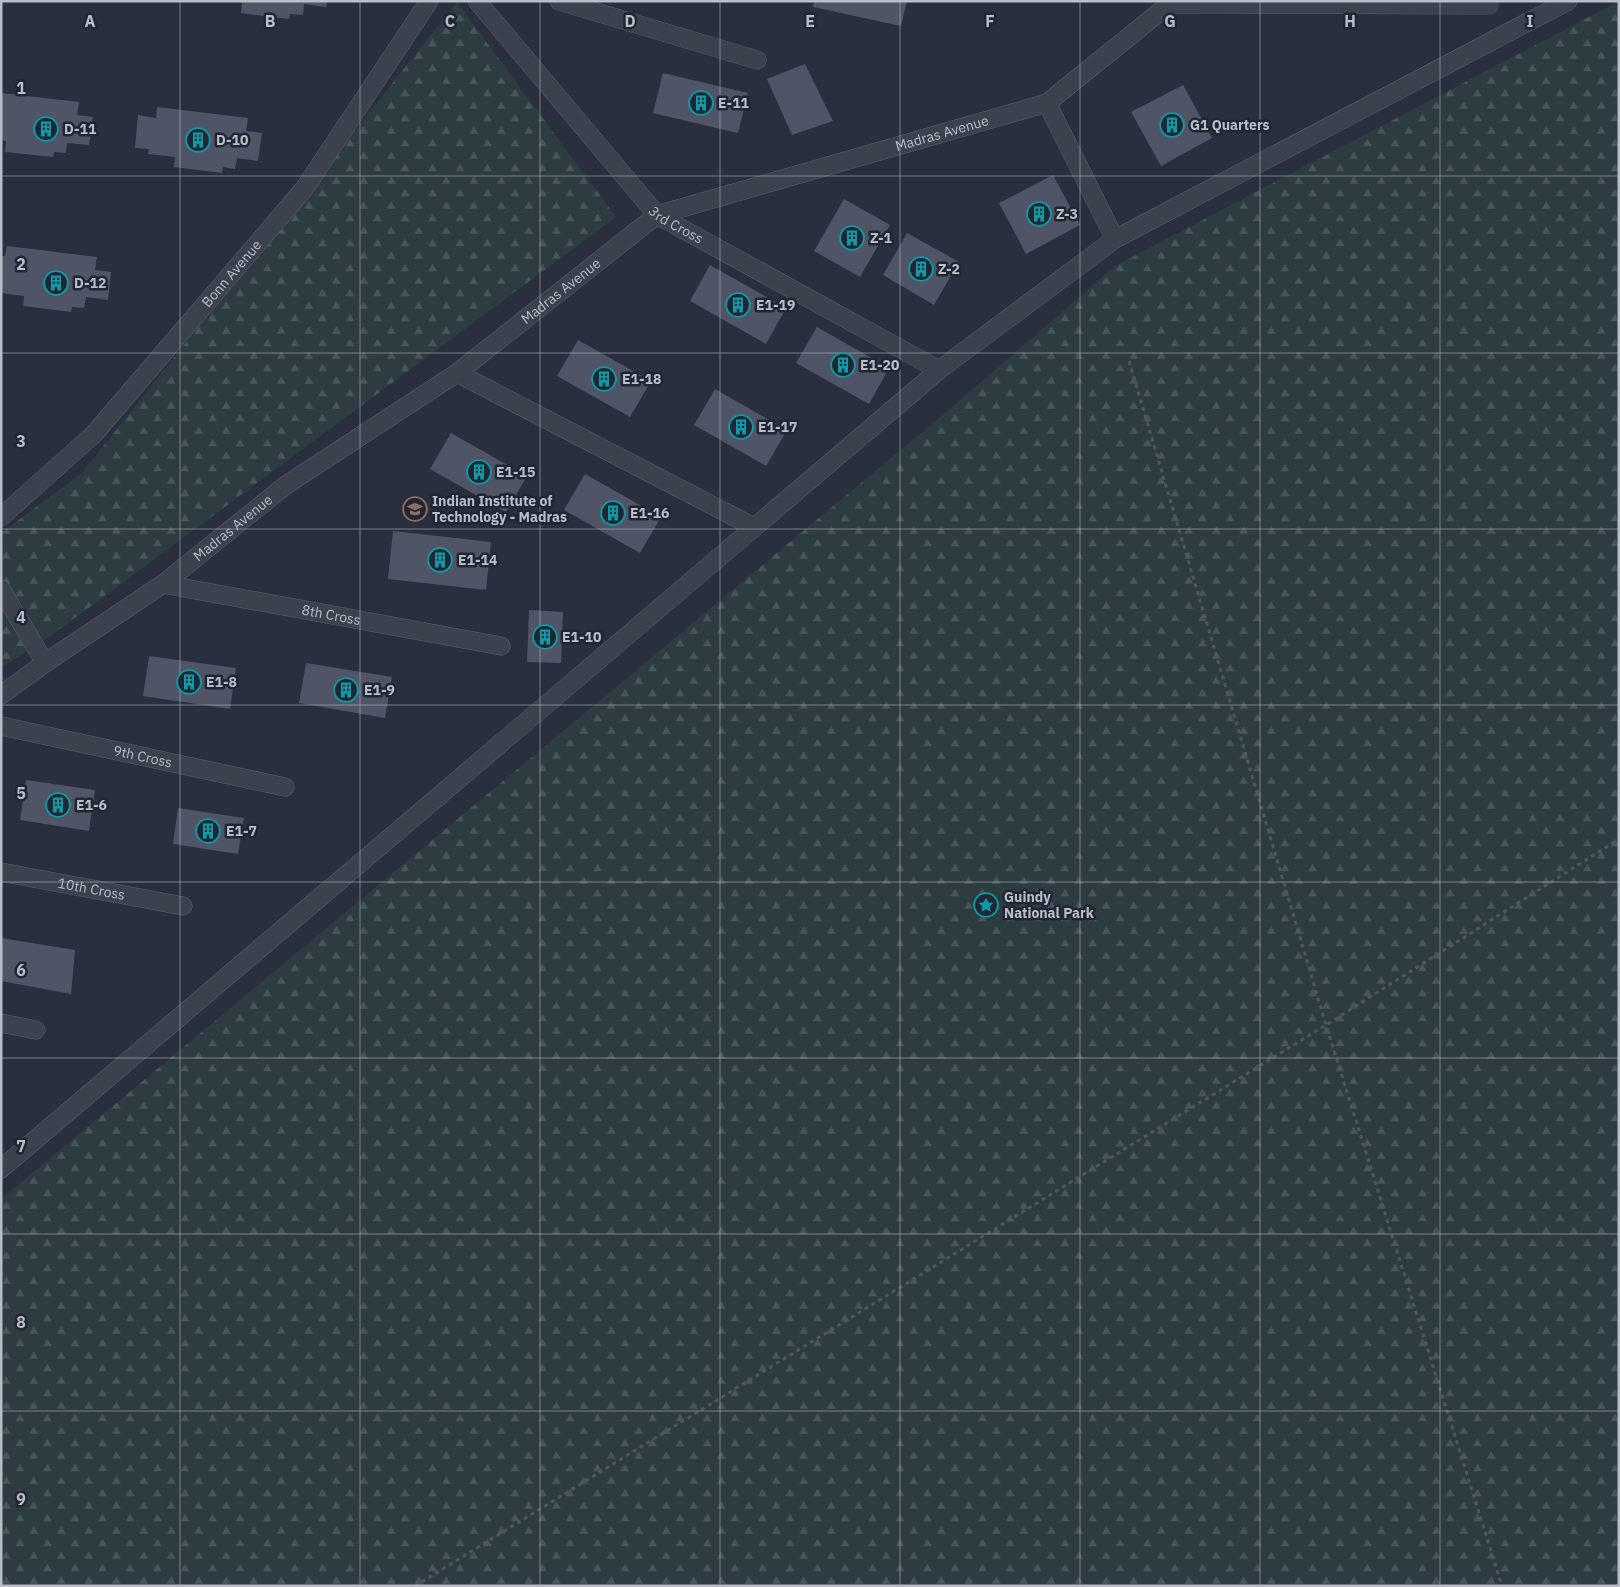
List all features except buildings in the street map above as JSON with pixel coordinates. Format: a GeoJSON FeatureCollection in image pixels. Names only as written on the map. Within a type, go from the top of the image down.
{"type":"FeatureCollection","features":[{"type":"Feature","properties":{"kind":"lane","name":"Bonn Avenue"},"geometry":{"type":"LineString","coordinates":[[1,517],[94,434],[304,189],[428,1]]}},
{"type":"Feature","properties":{"kind":"lane","name":"3rd Cross"},"geometry":{"type":"LineString","coordinates":[[477,1],[657,215],[938,370]]}},
{"type":"Feature","properties":{"kind":"lane"},"geometry":{"type":"LineString","coordinates":[[559,1],[757,60]]}},
{"type":"Feature","properties":{"kind":"lane"},"geometry":{"type":"LineString","coordinates":[[1,1169],[938,370],[1115,239],[1568,1]]}},
{"type":"Feature","properties":{"kind":"lane","name":"Madras Avenue"},"geometry":{"type":"LineString","coordinates":[[1,696],[45,663],[163,584],[286,485],[458,373],[657,215],[1047,103],[1172,2]]}},
{"type":"Feature","properties":{"kind":"lane"},"geometry":{"type":"LineString","coordinates":[[1172,2],[1489,4]]}},
{"type":"Feature","properties":{"kind":"lane"},"geometry":{"type":"LineString","coordinates":[[1047,103],[1115,239]]}},
{"type":"Feature","properties":{"kind":"lane"},"geometry":{"type":"LineString","coordinates":[[458,373],[754,527]]}},
{"type":"Feature","properties":{"kind":"lane","name":"8th Cross"},"geometry":{"type":"LineString","coordinates":[[163,584],[501,646]]}},
{"type":"Feature","properties":{"kind":"lane"},"geometry":{"type":"LineString","coordinates":[[1,589],[45,663]]}},
{"type":"Feature","properties":{"kind":"lane","name":"9th Cross"},"geometry":{"type":"LineString","coordinates":[[1,726],[285,787]]}},
{"type":"Feature","properties":{"kind":"lane","name":"10th Cross"},"geometry":{"type":"LineString","coordinates":[[1,872],[183,906]]}},
{"type":"Feature","properties":{"kind":"lane"},"geometry":{"type":"LineString","coordinates":[[1,1023],[36,1030]]}},
{"type":"Feature","properties":{"kind":"path"},"geometry":{"type":"LineString","coordinates":[[1129,361],[1326,1025],[1502,1586]]}},
{"type":"Feature","properties":{"kind":"path"},"geometry":{"type":"LineString","coordinates":[[415,1586],[1326,1025],[1619,839]]}},
{"type":"Feature","properties":{"kind":"green space","name":"Guindy National Park"},"geometry":{"type":"Polygon","coordinates":[[[1619,1],[1619,1586],[1,1586],[1,1199],[951,408],[1115,266],[1619,1]]]}},
{"type":"Feature","properties":{"kind":"green space"},"geometry":{"type":"Polygon","coordinates":[[[457,2],[616,217],[52,635],[1,668],[1,533],[82,473],[457,2]]]}},
{"type":"Feature","properties":{"kind":"place","name":"E-11"},"geometry":{"type":"Point","coordinates":[701,103]}},
{"type":"Feature","properties":{"kind":"place","name":"G1 Quarters"},"geometry":{"type":"Point","coordinates":[1172,125]}},
{"type":"Feature","properties":{"kind":"place","name":"D-11"},"geometry":{"type":"Point","coordinates":[46,129]}},
{"type":"Feature","properties":{"kind":"place","name":"D-10"},"geometry":{"type":"Point","coordinates":[198,140]}},
{"type":"Feature","properties":{"kind":"place","name":"Z-3"},"geometry":{"type":"Point","coordinates":[1039,214]}},
{"type":"Feature","properties":{"kind":"place","name":"Z-1"},"geometry":{"type":"Point","coordinates":[852,238]}},
{"type":"Feature","properties":{"kind":"place","name":"Z-2"},"geometry":{"type":"Point","coordinates":[921,269]}},
{"type":"Feature","properties":{"kind":"place","name":"D-12"},"geometry":{"type":"Point","coordinates":[56,283]}},
{"type":"Feature","properties":{"kind":"place","name":"E1-19"},"geometry":{"type":"Point","coordinates":[738,305]}},
{"type":"Feature","properties":{"kind":"place","name":"E1-20"},"geometry":{"type":"Point","coordinates":[843,365]}},
{"type":"Feature","properties":{"kind":"place","name":"E1-18"},"geometry":{"type":"Point","coordinates":[604,379]}},
{"type":"Feature","properties":{"kind":"place","name":"E1-17"},"geometry":{"type":"Point","coordinates":[741,427]}},
{"type":"Feature","properties":{"kind":"place","name":"E1-15"},"geometry":{"type":"Point","coordinates":[479,472]}},
{"type":"Feature","properties":{"kind":"place","name":"Indian Institute of Technology - Madras"},"geometry":{"type":"Point","coordinates":[415,509]}},
{"type":"Feature","properties":{"kind":"place","name":"E1-16"},"geometry":{"type":"Point","coordinates":[613,513]}},
{"type":"Feature","properties":{"kind":"place","name":"E1-14"},"geometry":{"type":"Point","coordinates":[440,560]}},
{"type":"Feature","properties":{"kind":"place","name":"E1-10"},"geometry":{"type":"Point","coordinates":[545,637]}},
{"type":"Feature","properties":{"kind":"place","name":"E1-8"},"geometry":{"type":"Point","coordinates":[189,682]}},
{"type":"Feature","properties":{"kind":"place","name":"E1-9"},"geometry":{"type":"Point","coordinates":[346,690]}},
{"type":"Feature","properties":{"kind":"place","name":"E1-6"},"geometry":{"type":"Point","coordinates":[58,805]}},
{"type":"Feature","properties":{"kind":"place","name":"E1-7"},"geometry":{"type":"Point","coordinates":[208,831]}},
{"type":"Feature","properties":{"kind":"place","name":"Guindy National Park"},"geometry":{"type":"Point","coordinates":[986,905]}}]}
